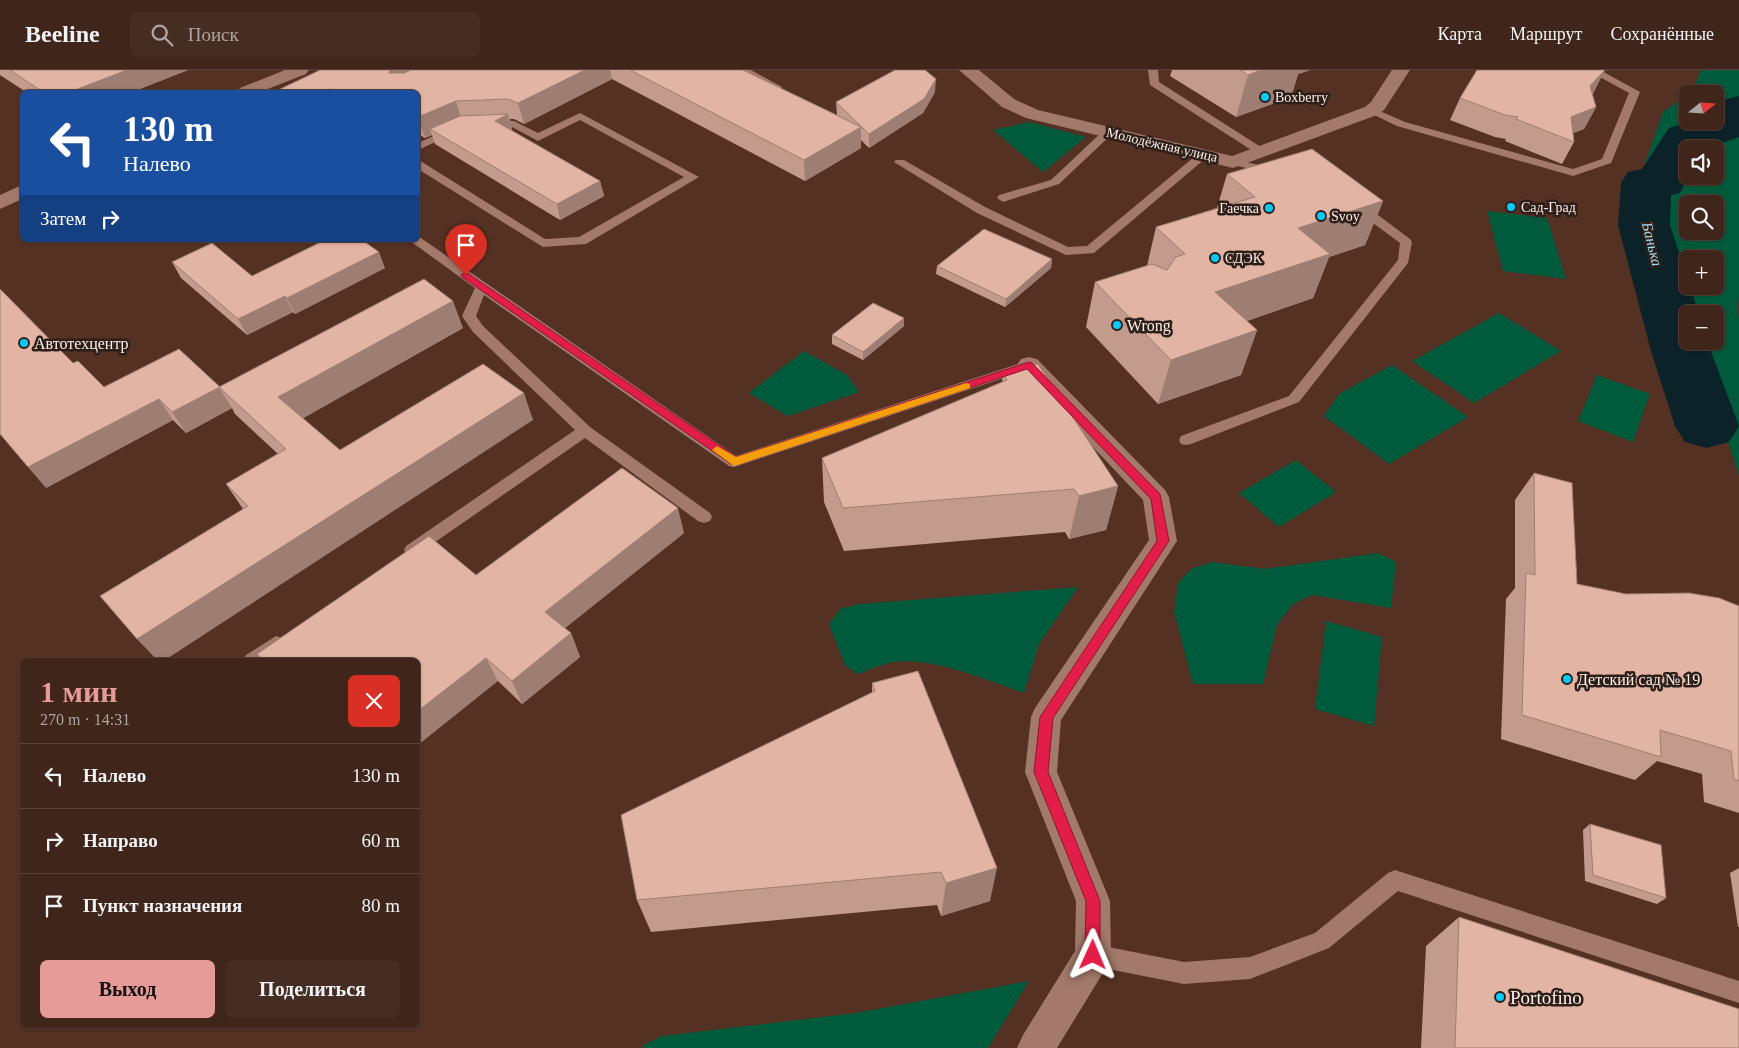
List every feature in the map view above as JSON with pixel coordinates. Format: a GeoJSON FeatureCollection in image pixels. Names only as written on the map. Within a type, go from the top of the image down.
{"type":"FeatureCollection","features":[{"type":"Feature","properties":{"kind":"street"},"geometry":{"type":"LineString","coordinates":[[251,90],[300,70]]}},
{"type":"Feature","properties":{"kind":"street","name":"Молодёжная улица"},"geometry":{"type":"LineString","coordinates":[[968,70],[1008,104],[1024,111],[1233,162],[1371,112]]}},
{"type":"Feature","properties":{"kind":"street"},"geometry":{"type":"LineString","coordinates":[[1371,112],[1378,106],[1401,70]]}},
{"type":"Feature","properties":{"kind":"street"},"geometry":{"type":"LineString","coordinates":[[0,203],[20,192]]}},
{"type":"Feature","properties":{"kind":"street"},"geometry":{"type":"LineString","coordinates":[[1029,365],[1156,497],[1163,541],[1046,717],[1041,772],[1093,901],[1093,955],[1036,1048]]}},
{"type":"Feature","properties":{"kind":"lane"},"geometry":{"type":"LineString","coordinates":[[743,70],[786,91]]}},
{"type":"Feature","properties":{"kind":"lane"},"geometry":{"type":"LineString","coordinates":[[1154,70],[1154,83],[1260,151]]}},
{"type":"Feature","properties":{"kind":"lane"},"geometry":{"type":"LineString","coordinates":[[1371,112],[1401,124],[1573,173],[1607,161],[1635,92],[1592,70]]}},
{"type":"Feature","properties":{"kind":"lane"},"geometry":{"type":"LineString","coordinates":[[420,165],[543,243],[582,241],[693,177],[580,116],[538,138],[514,124],[479,125]]}},
{"type":"Feature","properties":{"kind":"lane"},"geometry":{"type":"LineString","coordinates":[[420,146],[462,126]]}},
{"type":"Feature","properties":{"kind":"lane"},"geometry":{"type":"LineString","coordinates":[[1004,198],[1055,182],[1108,132]]}},
{"type":"Feature","properties":{"kind":"lane"},"geometry":{"type":"LineString","coordinates":[[900,162],[982,210],[1066,251],[1090,250],[1203,155]]}},
{"type":"Feature","properties":{"kind":"lane"},"geometry":{"type":"LineString","coordinates":[[1233,162],[1288,175]]}},
{"type":"Feature","properties":{"kind":"lane"},"geometry":{"type":"LineString","coordinates":[[1186,440],[1294,399],[1404,260],[1406,242],[1347,198]]}},
{"type":"Feature","properties":{"kind":"lane"},"geometry":{"type":"LineString","coordinates":[[420,242],[734,462],[1029,365]]}},
{"type":"Feature","properties":{"kind":"lane"},"geometry":{"type":"LineString","coordinates":[[482,286],[469,316],[478,330],[585,431],[704,517]]}},
{"type":"Feature","properties":{"kind":"lane"},"geometry":{"type":"LineString","coordinates":[[398,559],[585,431]]}},
{"type":"Feature","properties":{"kind":"lane"},"geometry":{"type":"LineString","coordinates":[[255,658],[292,632]]}},
{"type":"Feature","properties":{"kind":"lane"},"geometry":{"type":"LineString","coordinates":[[1093,955],[1184,972],[1250,968],[1322,941],[1395,880],[1739,992]]}},
{"type":"Feature","properties":{"kind":"green space"},"geometry":{"type":"Polygon","coordinates":[[[1701,70],[1739,70],[1739,295],[1737,313],[1739,317],[1739,476],[1698,350],[1724,350],[1724,305],[1682,305],[1676,286],[1629,241],[1639,181],[1663,112],[1679,100],[1679,130],[1724,130],[1724,85],[1695,85],[1701,70]]]}},
{"type":"Feature","properties":{"kind":"green space"},"geometry":{"type":"Polygon","coordinates":[[[1029,122],[1086,137],[1043,172],[993,130],[1029,122]]]}},
{"type":"Feature","properties":{"kind":"green space"},"geometry":{"type":"Polygon","coordinates":[[[1487,211],[1547,218],[1566,279],[1503,271],[1487,211]]]}},
{"type":"Feature","properties":{"kind":"green space"},"geometry":{"type":"Polygon","coordinates":[[[1499,313],[1561,351],[1474,403],[1412,361],[1499,313]]]}},
{"type":"Feature","properties":{"kind":"green space"},"geometry":{"type":"Polygon","coordinates":[[[804,351],[847,375],[859,392],[788,416],[749,393],[804,351]]]}},
{"type":"Feature","properties":{"kind":"green space"},"geometry":{"type":"Polygon","coordinates":[[[1392,365],[1468,417],[1389,464],[1324,416],[1339,394],[1392,365]]]}},
{"type":"Feature","properties":{"kind":"green space"},"geometry":{"type":"Polygon","coordinates":[[[1597,375],[1650,394],[1633,442],[1578,421],[1597,375]]]}},
{"type":"Feature","properties":{"kind":"green space"},"geometry":{"type":"Polygon","coordinates":[[[1296,460],[1336,492],[1279,527],[1239,493],[1296,460]]]}},
{"type":"Feature","properties":{"kind":"green space"},"geometry":{"type":"Polygon","coordinates":[[[1378,553],[1396,562],[1391,608],[1312,595],[1293,604],[1277,625],[1263,684],[1193,684],[1174,612],[1178,583],[1191,569],[1212,562],[1265,569],[1378,553]]]}},
{"type":"Feature","properties":{"kind":"green space"},"geometry":{"type":"Polygon","coordinates":[[[1078,587],[1039,644],[1024,693],[943,666],[910,661],[894,662],[858,674],[845,665],[829,624],[840,609],[859,604],[1078,587]]]}},
{"type":"Feature","properties":{"kind":"green space"},"geometry":{"type":"Polygon","coordinates":[[[1326,621],[1382,637],[1374,726],[1315,709],[1326,621]]]}},
{"type":"Feature","properties":{"kind":"green space"},"geometry":{"type":"Polygon","coordinates":[[[1029,981],[988,1048],[643,1048],[644,1045],[662,1036],[856,1013],[1029,981]]]}},
{"type":"Feature","properties":{"kind":"building"},"geometry":{"type":"Polygon","coordinates":[[[10,70],[127,70],[75,90],[40,90],[10,70]]]}},
{"type":"Feature","properties":{"kind":"building"},"geometry":{"type":"Polygon","coordinates":[[[320,70],[390,70],[389,73],[404,73],[411,70],[585,70],[518,103],[508,99],[456,101],[420,116],[420,90],[278,90],[320,70]]]}},
{"type":"Feature","properties":{"kind":"building"},"geometry":{"type":"Polygon","coordinates":[[[630,70],[743,70],[861,127],[804,160],[630,70]]]}},
{"type":"Feature","properties":{"kind":"building"},"geometry":{"type":"Polygon","coordinates":[[[895,70],[925,70],[936,79],[924,99],[869,134],[836,102],[895,70]]]}},
{"type":"Feature","properties":{"kind":"building"},"geometry":{"type":"Polygon","coordinates":[[[1240,70],[1261,70],[1248,75],[1240,70]]]}},
{"type":"Feature","properties":{"kind":"building"},"geometry":{"type":"Polygon","coordinates":[[[1477,70],[1605,70],[1590,86],[1596,107],[1571,117],[1574,142],[1516,119],[1518,117],[1505,115],[1460,98],[1477,70]]]}},
{"type":"Feature","properties":{"kind":"building"},"geometry":{"type":"Polygon","coordinates":[[[508,114],[495,121],[600,181],[557,204],[430,129],[460,116],[508,114]]]}},
{"type":"Feature","properties":{"kind":"building"},"geometry":{"type":"Polygon","coordinates":[[[1312,149],[1383,201],[1298,228],[1330,254],[1215,292],[1257,330],[1171,360],[1095,282],[1152,264],[1167,270],[1176,257],[1185,254],[1156,227],[1255,197],[1227,174],[1312,149]]]}},
{"type":"Feature","properties":{"kind":"building"},"geometry":{"type":"Polygon","coordinates":[[[984,229],[1052,259],[1006,299],[937,266],[984,229]]]}},
{"type":"Feature","properties":{"kind":"building"},"geometry":{"type":"Polygon","coordinates":[[[321,242],[365,242],[379,252],[287,298],[285,296],[238,319],[172,262],[212,243],[252,276],[321,242]]]}},
{"type":"Feature","properties":{"kind":"building"},"geometry":{"type":"Polygon","coordinates":[[[424,279],[453,301],[278,397],[340,450],[483,364],[524,393],[137,639],[100,596],[248,506],[226,484],[286,449],[219,387],[424,279]]]}},
{"type":"Feature","properties":{"kind":"building"},"geometry":{"type":"Polygon","coordinates":[[[0,289],[73,363],[78,361],[104,387],[179,349],[220,387],[172,412],[159,399],[28,467],[0,434],[0,289]]]}},
{"type":"Feature","properties":{"kind":"building"},"geometry":{"type":"Polygon","coordinates":[[[873,303],[904,318],[863,352],[832,335],[873,303]]]}},
{"type":"Feature","properties":{"kind":"building"},"geometry":{"type":"Polygon","coordinates":[[[1038,364],[1118,486],[1079,496],[1074,489],[843,508],[822,458],[1007,380],[1003,372],[1038,364]]]}},
{"type":"Feature","properties":{"kind":"building"},"geometry":{"type":"Polygon","coordinates":[[[622,468],[678,508],[545,612],[571,633],[512,681],[486,658],[420,709],[420,658],[261,658],[257,654],[429,536],[476,575],[622,468]]]}},
{"type":"Feature","properties":{"kind":"building"},"geometry":{"type":"Polygon","coordinates":[[[1534,473],[1572,483],[1577,584],[1626,594],[1689,593],[1719,598],[1739,606],[1739,781],[1734,779],[1731,751],[1660,730],[1661,757],[1522,715],[1526,573],[1535,575],[1534,473]]]}},
{"type":"Feature","properties":{"kind":"building"},"geometry":{"type":"Polygon","coordinates":[[[918,671],[997,868],[946,883],[941,872],[637,900],[621,815],[875,691],[872,683],[918,671]]]}},
{"type":"Feature","properties":{"kind":"building"},"geometry":{"type":"Polygon","coordinates":[[[1590,824],[1661,845],[1666,898],[1593,875],[1590,824]]]}},
{"type":"Feature","properties":{"kind":"building"},"geometry":{"type":"Polygon","coordinates":[[[1459,917],[1739,1009],[1739,1048],[1455,1048],[1459,917]]]}},
{"type":"Feature","properties":{"kind":"waterway","name":"Банька"},"geometry":{"type":"LineString","coordinates":[[1707,426],[1681,351],[1644,225],[1646,183],[1662,182],[1668,167],[1686,138],[1723,127],[1738,117],[1739,110]]}},
{"type":"Feature","properties":{"kind":"slow traffic"},"geometry":{"type":"LineString","coordinates":[[717,450],[734,462],[966,386]]}},
{"type":"Feature","properties":{"kind":"place","name":"Boxberry"},"geometry":{"type":"Point","coordinates":[1265,97]}},
{"type":"Feature","properties":{"kind":"place","name":"Сад-Град"},"geometry":{"type":"Point","coordinates":[1511,207]}},
{"type":"Feature","properties":{"kind":"place","name":"Гаечка"},"geometry":{"type":"Point","coordinates":[1269,208]}},
{"type":"Feature","properties":{"kind":"place","name":"Svoy"},"geometry":{"type":"Point","coordinates":[1321,216]}},
{"type":"Feature","properties":{"kind":"place","name":"СДЭК"},"geometry":{"type":"Point","coordinates":[1215,258]}},
{"type":"Feature","properties":{"kind":"place","name":"Wrong"},"geometry":{"type":"Point","coordinates":[1117,325]}},
{"type":"Feature","properties":{"kind":"place","name":"Автотехцентр"},"geometry":{"type":"Point","coordinates":[24,343]}},
{"type":"Feature","properties":{"kind":"place","name":"Детский сад № 19"},"geometry":{"type":"Point","coordinates":[1567,679]}},
{"type":"Feature","properties":{"kind":"place","name":"Portofino"},"geometry":{"type":"Point","coordinates":[1500,997]}},
{"type":"Feature","properties":{"kind":"route"},"geometry":{"type":"LineString","coordinates":[[466,275],[516,312],[734,462],[1029,365],[1156,497],[1163,541],[1046,717],[1041,772],[1093,901],[1093,955]]}}]}
